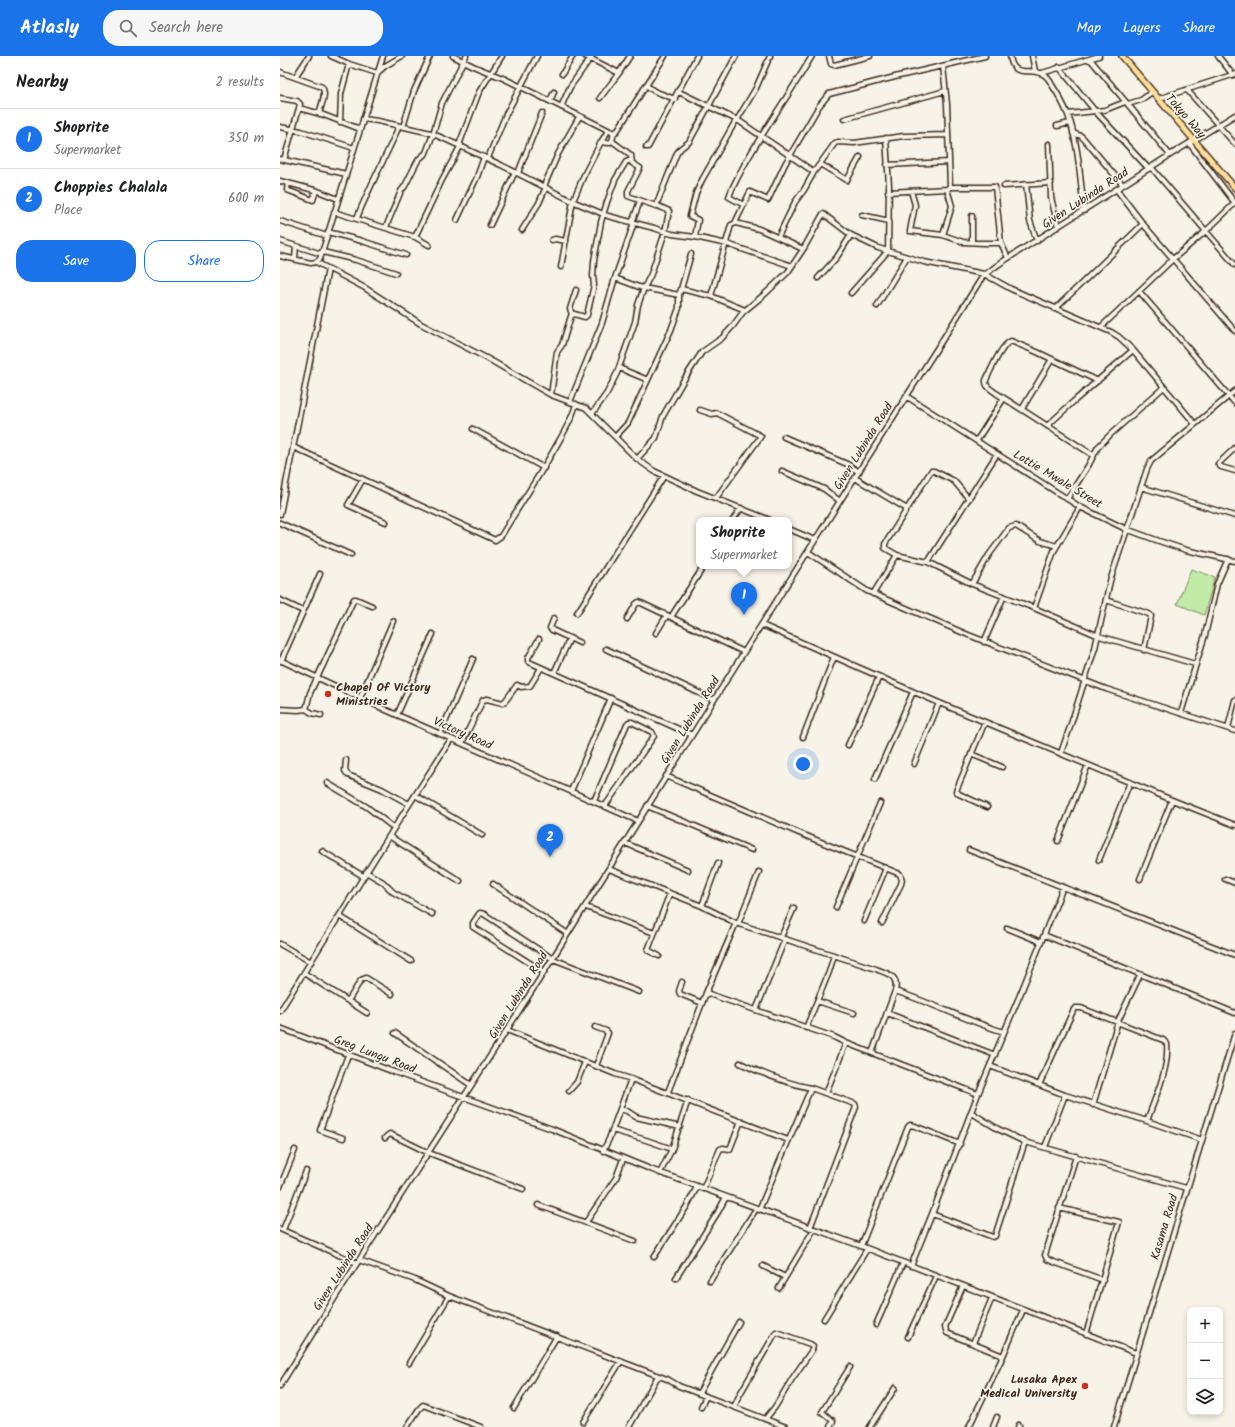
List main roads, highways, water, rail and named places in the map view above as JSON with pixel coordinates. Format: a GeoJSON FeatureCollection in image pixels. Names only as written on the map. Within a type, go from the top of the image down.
{"type":"FeatureCollection","features":[{"type":"Feature","properties":{"kind":"main road","name":"Tokyo Way"},"geometry":{"type":"LineString","coordinates":[[1122,56],[1191,142],[1235,188]]}},
{"type":"Feature","properties":{"kind":"place","name":"Shoprite"},"geometry":{"type":"Point","coordinates":[744,615]}},
{"type":"Feature","properties":{"kind":"place","name":"Chapel Of Victory Ministries"},"geometry":{"type":"Point","coordinates":[328,694]}},
{"type":"Feature","properties":{"kind":"place","name":"Choppies Chalala"},"geometry":{"type":"Point","coordinates":[550,857]}},
{"type":"Feature","properties":{"kind":"place","name":"Lusaka Apex Medical University"},"geometry":{"type":"Point","coordinates":[1085,1386]}}]}
